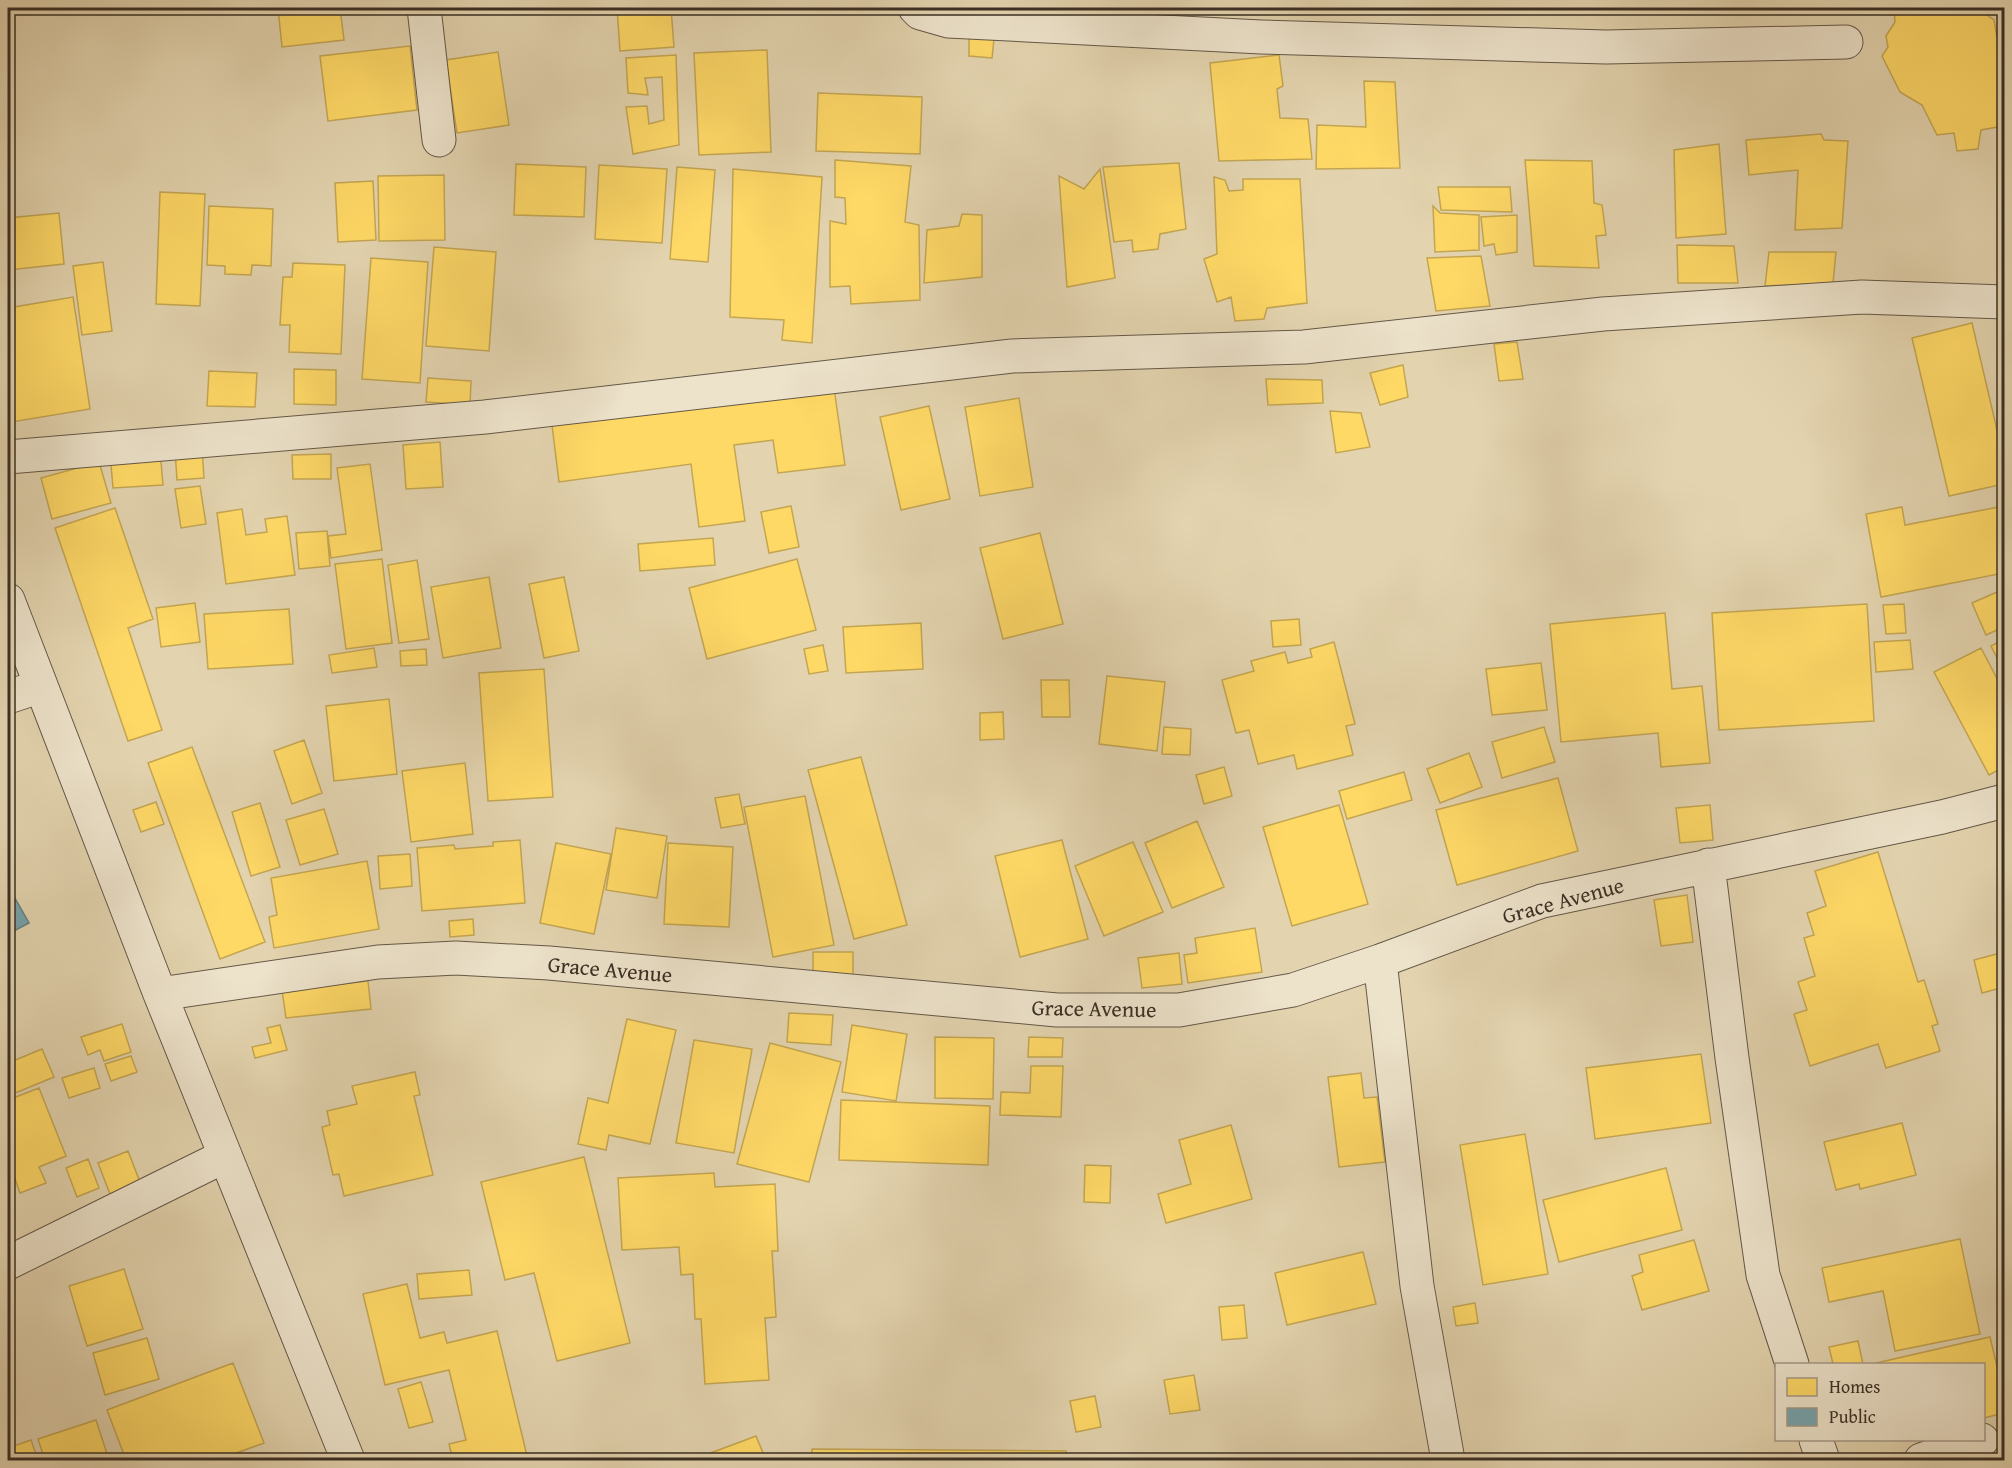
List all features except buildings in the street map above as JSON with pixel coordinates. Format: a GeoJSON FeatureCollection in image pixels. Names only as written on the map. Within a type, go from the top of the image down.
{"type":"FeatureCollection","features":[{"type":"Feature","properties":{"kind":"street"},"geometry":{"type":"LineString","coordinates":[[424,8],[439,140]]}},
{"type":"Feature","properties":{"kind":"street"},"geometry":{"type":"LineString","coordinates":[[915,8],[920,13],[948,21],[1273,37],[1606,47],[1846,42]]}},
{"type":"Feature","properties":{"kind":"street"},"geometry":{"type":"LineString","coordinates":[[8,457],[485,417],[1012,356],[1304,347],[1603,314],[1863,297],[2004,302]]}},
{"type":"Feature","properties":{"kind":"street"},"geometry":{"type":"LineString","coordinates":[[8,600],[160,994],[348,1461]]}},
{"type":"Feature","properties":{"kind":"street"},"geometry":{"type":"LineString","coordinates":[[8,697],[41,686]]}},
{"type":"Feature","properties":{"kind":"street","name":"Grace Avenue"},"geometry":{"type":"LineString","coordinates":[[160,994],[378,962],[456,958],[549,963],[1057,1010],[1179,1010],[1293,990],[1380,961],[1542,901],[1942,817],[2004,801]]}},
{"type":"Feature","properties":{"kind":"street"},"geometry":{"type":"LineString","coordinates":[[1708,865],[1732,1058],[1763,1275],[1791,1363]]}},
{"type":"Feature","properties":{"kind":"street"},"geometry":{"type":"LineString","coordinates":[[1380,961],[1417,1286],[1448,1461]]}},
{"type":"Feature","properties":{"kind":"street"},"geometry":{"type":"LineString","coordinates":[[8,1263],[225,1156]]}},
{"type":"Feature","properties":{"kind":"street"},"geometry":{"type":"LineString","coordinates":[[1985,1438],[2004,1432]]}},
{"type":"Feature","properties":{"kind":"street"},"geometry":{"type":"LineString","coordinates":[[1816,1441],[1822,1461]]}},
{"type":"Feature","properties":{"kind":"street"},"geometry":{"type":"LineString","coordinates":[[1921,1461],[1977,1441]]}}]}
